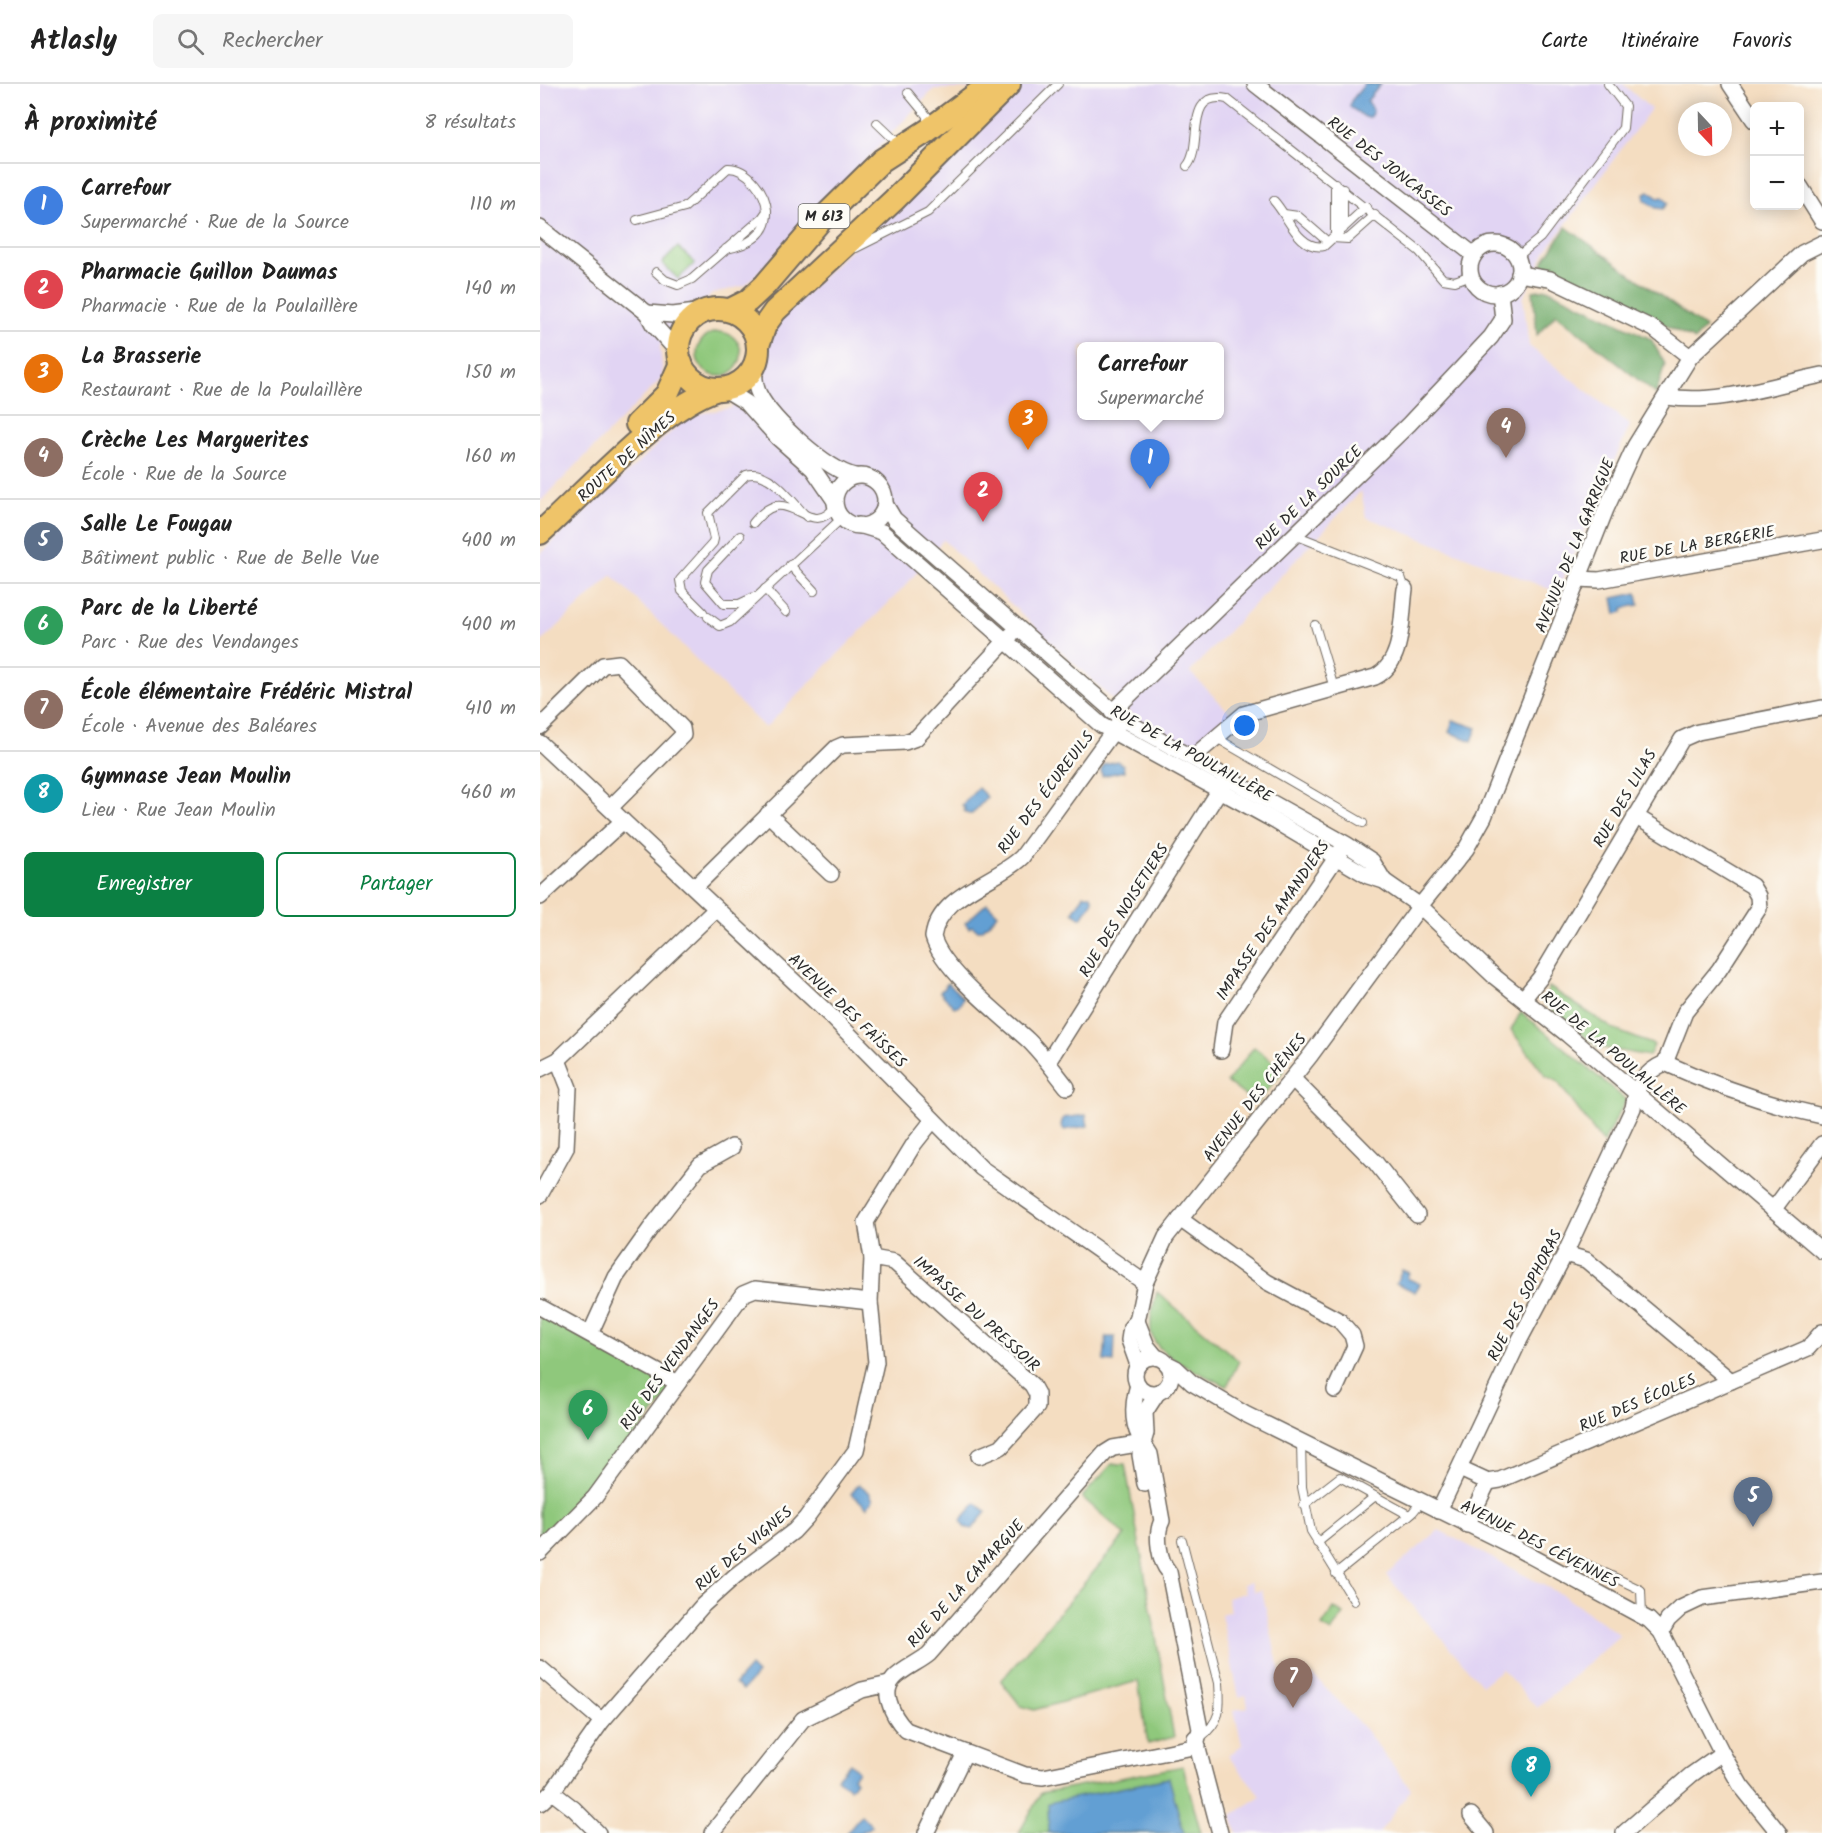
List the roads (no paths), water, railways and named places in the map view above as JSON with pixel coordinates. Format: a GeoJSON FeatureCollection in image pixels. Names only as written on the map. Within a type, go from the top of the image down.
{"type":"FeatureCollection","features":[{"type":"Feature","properties":{"kind":"main road","name":"M 613"},"geometry":{"type":"LineString","coordinates":[[730,310],[748,301],[819,222],[882,160],[927,131],[990,84]]}},
{"type":"Feature","properties":{"kind":"main road","name":"M 613"},"geometry":{"type":"LineString","coordinates":[[756,356],[765,325],[774,311],[894,200],[1009,84]]}},
{"type":"Feature","properties":{"kind":"main road","name":"M 613"},"geometry":{"type":"LineString","coordinates":[[894,200],[924,155],[929,138],[927,131]]}},
{"type":"Feature","properties":{"kind":"main road"},"geometry":{"type":"LineString","coordinates":[[730,310],[750,324],[756,356],[740,383],[721,388],[696,382],[679,358],[679,339],[684,327],[704,311],[730,310]]}},
{"type":"Feature","properties":{"kind":"main road","name":"ROUTE DE NÎMES"},"geometry":{"type":"LineString","coordinates":[[540,518],[658,406],[667,394],[679,358]]}},
{"type":"Feature","properties":{"kind":"main road","name":"ROUTE DE NÎMES"},"geometry":{"type":"LineString","coordinates":[[540,533],[667,418],[694,398],[721,388]]}},
{"type":"Feature","properties":{"kind":"street","name":"RUE DES JONCASSES"},"geometry":{"type":"LineString","coordinates":[[1256,84],[1474,255]]}},
{"type":"Feature","properties":{"kind":"street"},"geometry":{"type":"LineString","coordinates":[[1730,84],[1750,113]]}},
{"type":"Feature","properties":{"kind":"street"},"geometry":{"type":"LineString","coordinates":[[1804,192],[1822,221]]}},
{"type":"Feature","properties":{"kind":"street"},"geometry":{"type":"LineString","coordinates":[[540,228],[647,314],[679,358]]}},
{"type":"Feature","properties":{"kind":"street","name":"AVENUE DE LA GARRIGUE"},"geometry":{"type":"LineString","coordinates":[[1420,906],[1466,849],[1484,817],[1578,579],[1635,446],[1668,397],[1690,357],[1794,260],[1822,243]]}},
{"type":"Feature","properties":{"kind":"street"},"geometry":{"type":"LineString","coordinates":[[1498,244],[1506,246],[1517,257],[1519,274],[1512,286],[1500,293],[1485,292],[1474,282],[1471,275],[1474,255],[1485,246],[1498,244]]}},
{"type":"Feature","properties":{"kind":"street"},"geometry":{"type":"LineString","coordinates":[[1519,274],[1550,279],[1654,329],[1690,357]]}},
{"type":"Feature","properties":{"kind":"street","name":"RUE DE LA SOURCE"},"geometry":{"type":"LineString","coordinates":[[1117,716],[1295,535],[1409,424],[1500,327],[1503,310],[1500,293]]}},
{"type":"Feature","properties":{"kind":"street"},"geometry":{"type":"LineString","coordinates":[[647,314],[674,315],[704,311]]}},
{"type":"Feature","properties":{"kind":"street","name":"RUE DE LA POULAILLÈRE"},"geometry":{"type":"LineString","coordinates":[[756,356],[758,392],[779,420],[837,470],[855,476],[870,477],[877,482],[882,488],[885,504],[894,519],[1117,716],[1191,758],[1224,784]]}},
{"type":"Feature","properties":{"kind":"street"},"geometry":{"type":"LineString","coordinates":[[1668,397],[1686,400],[1709,398],[1822,375]]}},
{"type":"Feature","properties":{"kind":"street"},"geometry":{"type":"LineString","coordinates":[[721,388],[747,403],[778,438],[813,469],[838,508]]}},
{"type":"Feature","properties":{"kind":"street"},"geometry":{"type":"LineString","coordinates":[[838,508],[841,485],[855,476]]}},
{"type":"Feature","properties":{"kind":"street"},"geometry":{"type":"LineString","coordinates":[[859,525],[866,525],[879,517],[885,504]]}},
{"type":"Feature","properties":{"kind":"street","name":"RUE DE LA POULAILLÈRE"},"geometry":{"type":"LineString","coordinates":[[838,508],[859,525],[882,532],[1112,732],[1224,784],[1342,850],[1372,861],[1384,881],[1420,906],[1495,977],[1822,1251]]}},
{"type":"Feature","properties":{"kind":"street","name":"RUE DE LA BERGERIE"},"geometry":{"type":"LineString","coordinates":[[1578,579],[1610,579],[1822,540]]}},
{"type":"Feature","properties":{"kind":"street"},"geometry":{"type":"LineString","coordinates":[[1191,758],[1237,719],[1251,711],[1375,677],[1388,669],[1395,655],[1405,589]]}},
{"type":"Feature","properties":{"kind":"street"},"geometry":{"type":"LineString","coordinates":[[695,887],[836,748],[843,745],[905,742],[916,738],[1016,628]]}},
{"type":"Feature","properties":{"kind":"street"},"geometry":{"type":"LineString","coordinates":[[540,727],[603,665],[619,663],[682,728],[683,735],[610,808]]}},
{"type":"Feature","properties":{"kind":"street","name":"RUE DES LILAS"},"geometry":{"type":"LineString","coordinates":[[1523,999],[1540,978],[1682,739],[1698,732],[1822,708]]}},
{"type":"Feature","properties":{"kind":"street","name":"RUE DES ÉCUREUILS"},"geometry":{"type":"LineString","coordinates":[[1067,1087],[1030,1042],[994,1011],[940,954],[933,937],[934,928],[963,894],[1012,867],[1022,857],[1112,732],[1117,716]]}},
{"type":"Feature","properties":{"kind":"street","name":"AVENUE DES FAÏSSES"},"geometry":{"type":"LineString","coordinates":[[540,743],[833,1018],[981,1168],[1145,1283]]}},
{"type":"Feature","properties":{"kind":"street","name":"RUE DES NOISETIERS"},"geometry":{"type":"LineString","coordinates":[[1048,1062],[1224,784]]}},
{"type":"Feature","properties":{"kind":"street"},"geometry":{"type":"LineString","coordinates":[[768,814],[831,874]]}},
{"type":"Feature","properties":{"kind":"street"},"geometry":{"type":"LineString","coordinates":[[1635,816],[1752,886],[1758,896],[1758,908],[1753,917],[1719,970],[1685,1012],[1665,1063],[1715,1086],[1765,1103],[1822,1116]]}},
{"type":"Feature","properties":{"kind":"street"},"geometry":{"type":"LineString","coordinates":[[540,897],[623,820]]}},
{"type":"Feature","properties":{"kind":"street","name":"IMPASSE DES AMANDIERS"},"geometry":{"type":"LineString","coordinates":[[1221,1050],[1224,1022],[1342,850]]}},
{"type":"Feature","properties":{"kind":"street","name":"AVENUE DES CHÊNES"},"geometry":{"type":"LineString","coordinates":[[1138,1365],[1129,1340],[1131,1328],[1137,1321],[1145,1283],[1162,1244],[1293,1078],[1420,906]]}},
{"type":"Feature","properties":{"kind":"street"},"geometry":{"type":"LineString","coordinates":[[540,1069],[558,1060],[716,909]]}},
{"type":"Feature","properties":{"kind":"street"},"geometry":{"type":"LineString","coordinates":[[540,1195],[566,1148],[569,1088],[558,1060]]}},
{"type":"Feature","properties":{"kind":"street","name":"RUE DES SOPHORAS"},"geometry":{"type":"LineString","coordinates":[[1439,1511],[1518,1343],[1566,1254],[1633,1108],[1635,1093],[1651,1069],[1665,1063]]}},
{"type":"Feature","properties":{"kind":"street"},"geometry":{"type":"LineString","coordinates":[[1293,1078],[1376,1162],[1417,1215]]}},
{"type":"Feature","properties":{"kind":"street","name":"RUE DES VIGNES"},"geometry":{"type":"LineString","coordinates":[[540,1803],[552,1792],[602,1722],[703,1605],[806,1518],[856,1450],[876,1362],[870,1302],[872,1258],[866,1230],[869,1215],[914,1144],[933,1120]]}},
{"type":"Feature","properties":{"kind":"street"},"geometry":{"type":"LineString","coordinates":[[1773,1210],[1822,1144]]}},
{"type":"Feature","properties":{"kind":"street"},"geometry":{"type":"LineString","coordinates":[[590,1334],[616,1277],[653,1225],[700,1165],[732,1148]]}},
{"type":"Feature","properties":{"kind":"street"},"geometry":{"type":"LineString","coordinates":[[1180,1220],[1267,1282],[1347,1328],[1355,1346],[1335,1390]]}},
{"type":"Feature","properties":{"kind":"street"},"geometry":{"type":"LineString","coordinates":[[1566,1254],[1586,1260],[1731,1382]]}},
{"type":"Feature","properties":{"kind":"street","name":"IMPASSE DU PRESSOIR"},"geometry":{"type":"LineString","coordinates":[[872,1258],[894,1262],[1017,1371],[1032,1385],[1037,1394],[1037,1407],[1001,1447],[979,1456]]}},
{"type":"Feature","properties":{"kind":"street","name":"RUE DES VENDANGES"},"geometry":{"type":"LineString","coordinates":[[540,1553],[595,1497],[737,1300],[749,1290],[870,1302]]}},
{"type":"Feature","properties":{"kind":"street"},"geometry":{"type":"LineString","coordinates":[[540,1306],[678,1383]]}},
{"type":"Feature","properties":{"kind":"street"},"geometry":{"type":"LineString","coordinates":[[1137,1321],[1147,1346],[1161,1360],[1170,1377],[1145,1412],[1146,1433],[1143,1443]]}},
{"type":"Feature","properties":{"kind":"street","name":"RUE DES ÉCOLES"},"geometry":{"type":"LineString","coordinates":[[1488,1482],[1808,1348],[1822,1332]]}},
{"type":"Feature","properties":{"kind":"street"},"geometry":{"type":"LineString","coordinates":[[1161,1360],[1146,1359],[1138,1365],[1135,1375],[1138,1385],[1132,1404],[1138,1435],[1150,1454],[1162,1521],[1158,1529],[1164,1566],[1169,1572],[1200,1729],[1197,1743],[1220,1833]]}},
{"type":"Feature","properties":{"kind":"street","name":"AVENUE DES CÉVENNES"},"geometry":{"type":"LineString","coordinates":[[1161,1360],[1176,1368],[1192,1383],[1245,1414],[1564,1574],[1642,1616],[1661,1632],[1741,1786],[1779,1833]]}},
{"type":"Feature","properties":{"kind":"street"},"geometry":{"type":"LineString","coordinates":[[1138,1385],[1147,1391],[1192,1383]]}},
{"type":"Feature","properties":{"kind":"street","name":"RUE DE LA CAMARGUE"},"geometry":{"type":"LineString","coordinates":[[889,1684],[903,1670],[929,1654],[1105,1453],[1113,1448],[1143,1443]]}},
{"type":"Feature","properties":{"kind":"street"},"geometry":{"type":"LineString","coordinates":[[1460,1469],[1488,1482],[1467,1525]]}},
{"type":"Feature","properties":{"kind":"street"},"geometry":{"type":"LineString","coordinates":[[1661,1632],[1668,1620],[1681,1608],[1702,1598],[1822,1582]]}},
{"type":"Feature","properties":{"kind":"street"},"geometry":{"type":"LineString","coordinates":[[540,1668],[602,1722]]}},
{"type":"Feature","properties":{"kind":"street"},"geometry":{"type":"LineString","coordinates":[[712,1833],[795,1726],[803,1719],[862,1690],[889,1684],[887,1695],[890,1705],[899,1723],[906,1730],[1025,1775],[1042,1777],[1197,1743]]}},
{"type":"Feature","properties":{"kind":"street"},"geometry":{"type":"LineString","coordinates":[[926,1833],[965,1753]]}},
{"type":"Feature","properties":{"kind":"street"},"geometry":{"type":"LineString","coordinates":[[1624,1833],[1691,1775],[1722,1753]]}},
{"type":"Feature","properties":{"kind":"street"},"geometry":{"type":"LineString","coordinates":[[552,1792],[574,1809],[598,1833]]}},
{"type":"Feature","properties":{"kind":"street"},"geometry":{"type":"LineString","coordinates":[[1471,1815],[1486,1833]]}},
{"type":"Feature","properties":{"kind":"lane"},"geometry":{"type":"LineString","coordinates":[[825,263],[928,212],[1058,84]]}},
{"type":"Feature","properties":{"kind":"lane"},"geometry":{"type":"LineString","coordinates":[[1517,257],[1540,238],[1623,128],[1625,106],[1608,84]]}},
{"type":"Feature","properties":{"kind":"lane"},"geometry":{"type":"LineString","coordinates":[[908,93],[927,116],[927,131]]}},
{"type":"Feature","properties":{"kind":"lane"},"geometry":{"type":"LineString","coordinates":[[1187,165],[1194,158],[1196,150],[1196,117],[1210,100],[1218,97],[1234,104],[1366,207],[1419,251],[1443,279],[1455,281],[1471,275]]}},
{"type":"Feature","properties":{"kind":"lane"},"geometry":{"type":"LineString","coordinates":[[877,123],[902,147]]}},
{"type":"Feature","properties":{"kind":"lane"},"geometry":{"type":"LineString","coordinates":[[637,220],[685,207],[728,168],[737,168],[748,176],[762,193],[768,220],[754,239],[725,250]]}},
{"type":"Feature","properties":{"kind":"lane"},"geometry":{"type":"LineString","coordinates":[[1332,239],[1335,183]]}},
{"type":"Feature","properties":{"kind":"lane"},"geometry":{"type":"LineString","coordinates":[[1342,229],[1343,189]]}},
{"type":"Feature","properties":{"kind":"lane"},"geometry":{"type":"LineString","coordinates":[[1274,201],[1293,229],[1309,244],[1316,247],[1332,239],[1366,207]]}},
{"type":"Feature","properties":{"kind":"lane"},"geometry":{"type":"LineString","coordinates":[[656,272],[671,283],[685,283],[767,211]]}},
{"type":"Feature","properties":{"kind":"lane"},"geometry":{"type":"LineString","coordinates":[[1284,214],[1298,216],[1332,239],[1348,239],[1375,215]]}},
{"type":"Feature","properties":{"kind":"lane"},"geometry":{"type":"LineString","coordinates":[[807,517],[767,477],[754,473],[746,475],[708,513],[713,543],[680,580],[682,591],[715,625],[724,625],[790,565],[838,508]]}},
{"type":"Feature","properties":{"kind":"lane"},"geometry":{"type":"LineString","coordinates":[[753,523],[765,510],[777,506],[807,517],[818,518],[838,508]]}},
{"type":"Feature","properties":{"kind":"lane"},"geometry":{"type":"LineString","coordinates":[[1295,535],[1401,577],[1405,589]]}},
{"type":"Feature","properties":{"kind":"lane"},"geometry":{"type":"LineString","coordinates":[[740,536],[708,570],[705,582],[724,604],[731,605],[763,591]]}},
{"type":"Feature","properties":{"kind":"lane"},"geometry":{"type":"LineString","coordinates":[[790,565],[814,591]]}},
{"type":"Feature","properties":{"kind":"lane"},"geometry":{"type":"LineString","coordinates":[[763,591],[786,612]]}},
{"type":"Feature","properties":{"kind":"lane"},"geometry":{"type":"LineString","coordinates":[[1315,625],[1334,688]]}},
{"type":"Feature","properties":{"kind":"lane"},"geometry":{"type":"LineString","coordinates":[[1215,737],[1363,824]]}},
{"type":"Feature","properties":{"kind":"lane"},"geometry":{"type":"LineString","coordinates":[[1300,1440],[1304,1505],[1311,1531],[1354,1601]]}},
{"type":"Feature","properties":{"kind":"lane"},"geometry":{"type":"LineString","coordinates":[[1304,1505],[1340,1477],[1409,1515]]}},
{"type":"Feature","properties":{"kind":"lane"},"geometry":{"type":"LineString","coordinates":[[1317,1543],[1374,1497]]}},
{"type":"Feature","properties":{"kind":"lane"},"geometry":{"type":"LineString","coordinates":[[1336,1574],[1409,1515],[1421,1502]]}},
{"type":"Feature","properties":{"kind":"lane"},"geometry":{"type":"LineString","coordinates":[[1182,1540],[1218,1683],[1220,1702],[1215,1726],[1197,1743]]}},
{"type":"Feature","properties":{"kind":"lane"},"geometry":{"type":"LineString","coordinates":[[1564,1574],[1580,1561],[1641,1590],[1642,1616]]}},
{"type":"Feature","properties":{"kind":"water"},"geometry":{"type":"Polygon","coordinates":[[[1365,84],[1381,84],[1367,101],[1373,110],[1370,117],[1365,117],[1350,107],[1351,101],[1365,84]]]}},
{"type":"Feature","properties":{"kind":"water"},"geometry":{"type":"Polygon","coordinates":[[[1649,191],[1658,198],[1663,197],[1668,203],[1663,209],[1656,208],[1645,200],[1644,194],[1649,191]]]}},
{"type":"Feature","properties":{"kind":"water"},"geometry":{"type":"Polygon","coordinates":[[[1637,593],[1639,605],[1623,608],[1623,612],[1616,614],[1613,598],[1637,593]]]}},
{"type":"Feature","properties":{"kind":"water"},"geometry":{"type":"Polygon","coordinates":[[[1453,720],[1477,728],[1472,741],[1449,732],[1453,720]]]}},
{"type":"Feature","properties":{"kind":"water"},"geometry":{"type":"Polygon","coordinates":[[[1117,761],[1123,765],[1124,771],[1102,776],[1101,770],[1105,764],[1117,761]]]}},
{"type":"Feature","properties":{"kind":"water"},"geometry":{"type":"Polygon","coordinates":[[[978,788],[987,797],[972,814],[968,814],[963,810],[965,808],[962,805],[978,788]]]}},
{"type":"Feature","properties":{"kind":"water"},"geometry":{"type":"Polygon","coordinates":[[[1084,895],[1091,895],[1093,901],[1082,918],[1073,912],[1084,895]]]}},
{"type":"Feature","properties":{"kind":"water"},"geometry":{"type":"Polygon","coordinates":[[[987,903],[998,914],[982,930],[977,930],[972,926],[969,928],[965,923],[987,903]]]}},
{"type":"Feature","properties":{"kind":"water"},"geometry":{"type":"Polygon","coordinates":[[[948,983],[963,998],[960,1005],[954,1007],[940,992],[948,983]]]}},
{"type":"Feature","properties":{"kind":"water"},"geometry":{"type":"Polygon","coordinates":[[[1086,1115],[1088,1126],[1064,1130],[1061,1125],[1063,1118],[1086,1115]]]}},
{"type":"Feature","properties":{"kind":"water"},"geometry":{"type":"Polygon","coordinates":[[[1402,1270],[1409,1273],[1407,1278],[1420,1284],[1415,1292],[1396,1283],[1402,1270]]]}},
{"type":"Feature","properties":{"kind":"water"},"geometry":{"type":"Polygon","coordinates":[[[1106,1337],[1115,1337],[1114,1362],[1104,1361],[1106,1337]]]}},
{"type":"Feature","properties":{"kind":"water"},"geometry":{"type":"Polygon","coordinates":[[[859,1484],[869,1492],[873,1500],[867,1507],[851,1494],[859,1484]]]}},
{"type":"Feature","properties":{"kind":"water"},"geometry":{"type":"Polygon","coordinates":[[[976,1503],[986,1512],[972,1529],[964,1527],[961,1520],[976,1503]]]}},
{"type":"Feature","properties":{"kind":"water"},"geometry":{"type":"Polygon","coordinates":[[[750,1667],[757,1674],[743,1690],[735,1684],[750,1667]]]}},
{"type":"Feature","properties":{"kind":"water"},"geometry":{"type":"Polygon","coordinates":[[[850,1763],[858,1771],[853,1777],[856,1781],[850,1789],[837,1778],[850,1763]]]}},
{"type":"Feature","properties":{"kind":"water"},"geometry":{"type":"Polygon","coordinates":[[[1169,1778],[1184,1833],[1049,1833],[1048,1803],[1169,1778]]]}},
{"type":"Feature","properties":{"kind":"water"},"geometry":{"type":"Polygon","coordinates":[[[861,1815],[872,1826],[860,1833],[846,1833],[861,1815]]]}},
{"type":"Feature","properties":{"kind":"place","name":"La Brasserie"},"geometry":{"type":"Point","coordinates":[1028,450]}},
{"type":"Feature","properties":{"kind":"place","name":"Crèche Les Marguerites"},"geometry":{"type":"Point","coordinates":[1506,458]}},
{"type":"Feature","properties":{"kind":"place","name":"Carrefour"},"geometry":{"type":"Point","coordinates":[1150,489]}},
{"type":"Feature","properties":{"kind":"place","name":"Pharmacie Guillon Daumas"},"geometry":{"type":"Point","coordinates":[983,522]}},
{"type":"Feature","properties":{"kind":"place","name":"Parc de la Liberté"},"geometry":{"type":"Point","coordinates":[588,1440]}},
{"type":"Feature","properties":{"kind":"place","name":"Salle Le Fougau"},"geometry":{"type":"Point","coordinates":[1753,1527]}},
{"type":"Feature","properties":{"kind":"place","name":"École élémentaire Frédéric Mistral"},"geometry":{"type":"Point","coordinates":[1293,1708]}},
{"type":"Feature","properties":{"kind":"place","name":"Gymnase Jean Moulin"},"geometry":{"type":"Point","coordinates":[1531,1797]}}]}
